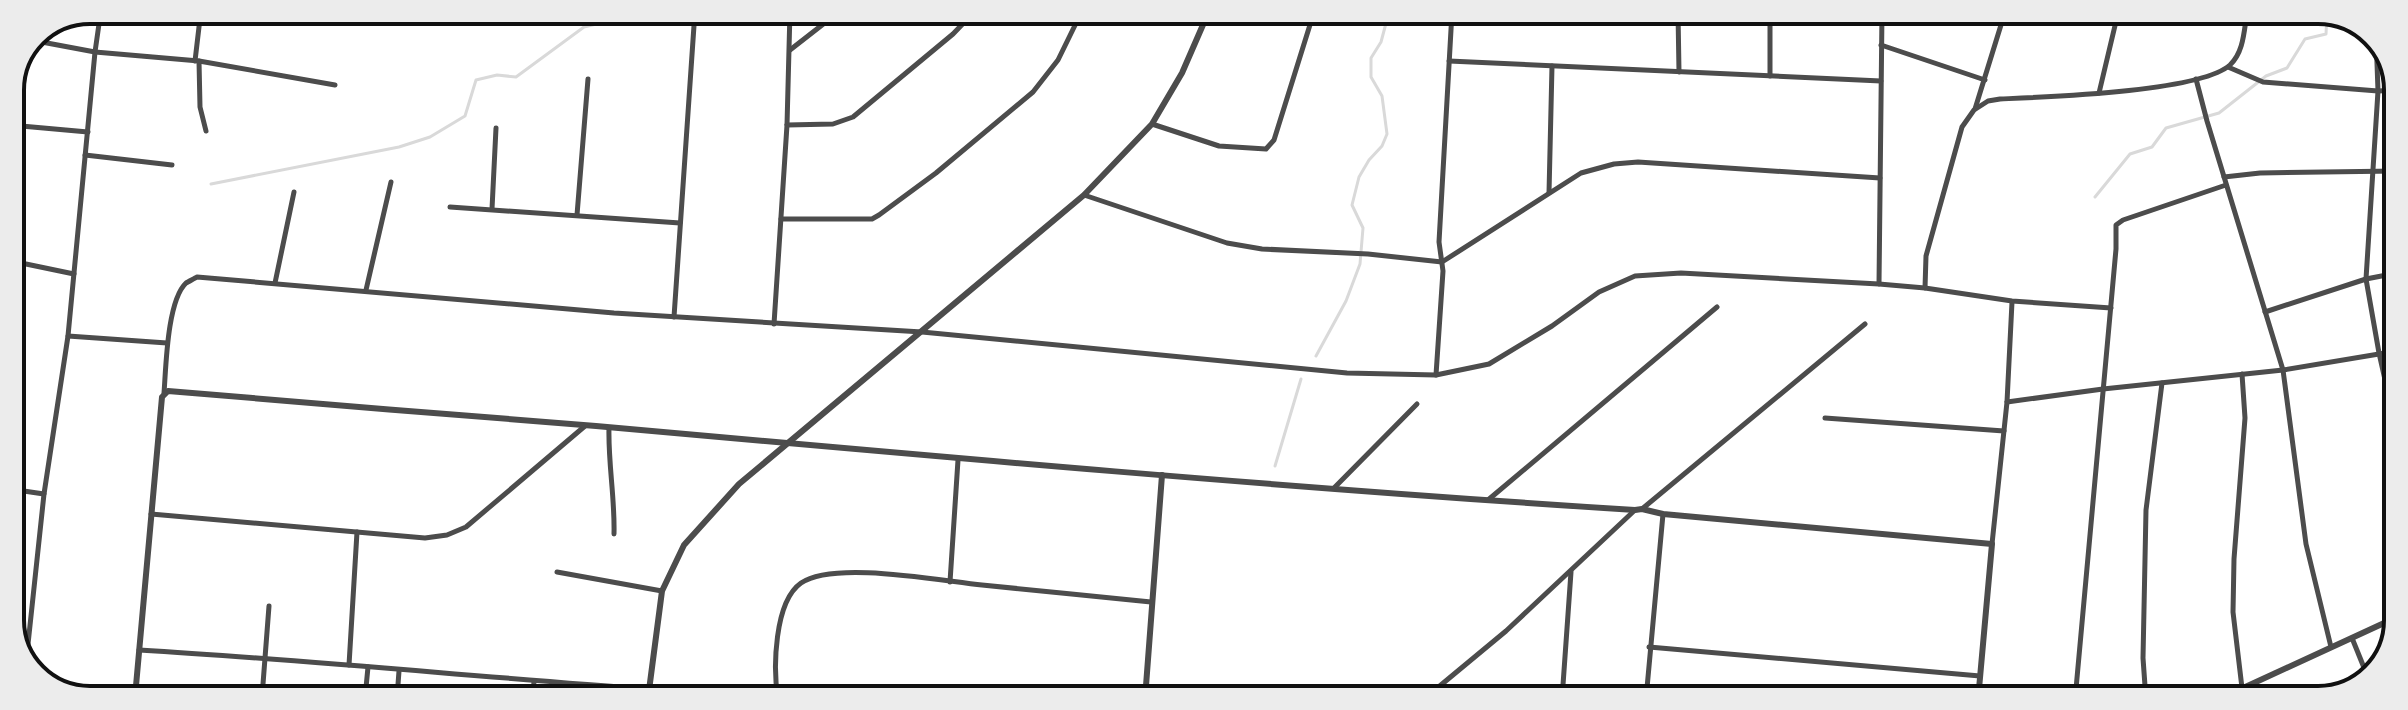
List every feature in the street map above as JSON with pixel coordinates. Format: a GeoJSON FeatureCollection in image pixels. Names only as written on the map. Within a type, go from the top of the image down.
{"type":"FeatureCollection","features":[{"type":"Feature","properties":{"kind":"street"},"geometry":{"type":"LineString","coordinates":[[28,643],[44,494],[68,336],[99,24]]}},
{"type":"Feature","properties":{"kind":"street"},"geometry":{"type":"LineString","coordinates":[[200,24],[197,61],[200,107],[206,131]]}},
{"type":"Feature","properties":{"kind":"street"},"geometry":{"type":"LineString","coordinates":[[674,317],[694,24]]}},
{"type":"Feature","properties":{"kind":"street"},"geometry":{"type":"LineString","coordinates":[[774,324],[787,125],[790,24]]}},
{"type":"Feature","properties":{"kind":"street"},"geometry":{"type":"LineString","coordinates":[[789,51],[823,24]]}},
{"type":"Feature","properties":{"kind":"street"},"geometry":{"type":"LineString","coordinates":[[787,125],[833,124],[853,117],[962,24]]}},
{"type":"Feature","properties":{"kind":"street"},"geometry":{"type":"LineString","coordinates":[[781,219],[872,219],[879,215],[936,173],[1033,92],[1058,60],[1076,24]]}},
{"type":"Feature","properties":{"kind":"street"},"geometry":{"type":"LineString","coordinates":[[648,686],[662,591],[684,545],[739,484],[1084,195],[1152,124],[1182,73],[1203,24]]}},
{"type":"Feature","properties":{"kind":"street"},"geometry":{"type":"LineString","coordinates":[[1152,124],[1219,146],[1266,149],[1274,140],[1310,24]]}},
{"type":"Feature","properties":{"kind":"street"},"geometry":{"type":"LineString","coordinates":[[1436,375],[1442,262],[1439,242],[1451,24]]}},
{"type":"Feature","properties":{"kind":"street"},"geometry":{"type":"LineString","coordinates":[[1678,24],[1679,72]]}},
{"type":"Feature","properties":{"kind":"street"},"geometry":{"type":"LineString","coordinates":[[1770,24],[1770,76]]}},
{"type":"Feature","properties":{"kind":"street"},"geometry":{"type":"LineString","coordinates":[[1879,284],[1882,24]]}},
{"type":"Feature","properties":{"kind":"street"},"geometry":{"type":"LineString","coordinates":[[1925,288],[1926,256],[1933,222],[1962,127],[1974,110],[2001,24]]}},
{"type":"Feature","properties":{"kind":"street"},"geometry":{"type":"LineString","coordinates":[[2098,94],[2115,24]]}},
{"type":"Feature","properties":{"kind":"street"},"geometry":{"type":"LineString","coordinates":[[1974,110],[1988,101],[2098,94],[2196,79],[2228,67],[2237,56],[2244,24]]}},
{"type":"Feature","properties":{"kind":"street"},"geometry":{"type":"LineString","coordinates":[[44,42],[95,52],[197,61],[335,85]]}},
{"type":"Feature","properties":{"kind":"street"},"geometry":{"type":"LineString","coordinates":[[1881,45],[1985,80]]}},
{"type":"Feature","properties":{"kind":"street"},"geometry":{"type":"LineString","coordinates":[[1449,61],[1881,81]]}},
{"type":"Feature","properties":{"kind":"street"},"geometry":{"type":"LineString","coordinates":[[2377,61],[2378,91],[2366,279],[2384,375]]}},
{"type":"Feature","properties":{"kind":"street"},"geometry":{"type":"LineString","coordinates":[[1548,194],[1552,66]]}},
{"type":"Feature","properties":{"kind":"street"},"geometry":{"type":"LineString","coordinates":[[2228,67],[2263,82],[2384,91]]}},
{"type":"Feature","properties":{"kind":"street"},"geometry":{"type":"LineString","coordinates":[[577,215],[588,79]]}},
{"type":"Feature","properties":{"kind":"street"},"geometry":{"type":"LineString","coordinates":[[2196,79],[2283,370],[2306,544],[2331,647]]}},
{"type":"Feature","properties":{"kind":"street"},"geometry":{"type":"LineString","coordinates":[[1982,87],[1988,101]]}},
{"type":"Feature","properties":{"kind":"street"},"geometry":{"type":"LineString","coordinates":[[24,126],[88,132]]}},
{"type":"Feature","properties":{"kind":"street"},"geometry":{"type":"LineString","coordinates":[[492,209],[496,128]]}},
{"type":"Feature","properties":{"kind":"street"},"geometry":{"type":"LineString","coordinates":[[85,155],[172,165]]}},
{"type":"Feature","properties":{"kind":"street"},"geometry":{"type":"LineString","coordinates":[[1084,195],[1227,243],[1262,249],[1368,254],[1442,262],[1581,173],[1614,164],[1638,162],[1880,178]]}},
{"type":"Feature","properties":{"kind":"street"},"geometry":{"type":"LineString","coordinates":[[2224,177],[2260,173],[2384,172]]}},
{"type":"Feature","properties":{"kind":"street"},"geometry":{"type":"LineString","coordinates":[[366,290],[391,182]]}},
{"type":"Feature","properties":{"kind":"street"},"geometry":{"type":"LineString","coordinates":[[2076,686],[2116,225],[2226,185]]}},
{"type":"Feature","properties":{"kind":"street"},"geometry":{"type":"LineString","coordinates":[[275,283],[294,192]]}},
{"type":"Feature","properties":{"kind":"street"},"geometry":{"type":"LineString","coordinates":[[450,207],[680,223]]}},
{"type":"Feature","properties":{"kind":"street"},"geometry":{"type":"LineString","coordinates":[[26,264],[74,274]]}},
{"type":"Feature","properties":{"kind":"street"},"geometry":{"type":"LineString","coordinates":[[136,686],[167,343],[176,300],[187,283],[197,277],[520,306],[922,332],[1347,373],[1436,375],[1489,364],[1552,326],[1599,292],[1635,276],[1681,273],[1879,284],[2012,301],[2111,308]]}},
{"type":"Feature","properties":{"kind":"street"},"geometry":{"type":"LineString","coordinates":[[2265,312],[2384,276]]}},
{"type":"Feature","properties":{"kind":"street"},"geometry":{"type":"LineString","coordinates":[[1979,686],[2007,402],[2012,301]]}},
{"type":"Feature","properties":{"kind":"street"},"geometry":{"type":"LineString","coordinates":[[1488,501],[1717,307]]}},
{"type":"Feature","properties":{"kind":"street"},"geometry":{"type":"LineString","coordinates":[[1440,686],[1506,631],[1639,510],[1865,324]]}},
{"type":"Feature","properties":{"kind":"street"},"geometry":{"type":"LineString","coordinates":[[68,336],[167,343]]}},
{"type":"Feature","properties":{"kind":"street"},"geometry":{"type":"LineString","coordinates":[[2007,402],[2283,370],[2384,352]]}},
{"type":"Feature","properties":{"kind":"street"},"geometry":{"type":"LineString","coordinates":[[2242,374],[2245,418],[2233,612],[2242,686]]}},
{"type":"Feature","properties":{"kind":"street"},"geometry":{"type":"LineString","coordinates":[[2145,686],[2146,510],[2162,383]]}},
{"type":"Feature","properties":{"kind":"street"},"geometry":{"type":"LineString","coordinates":[[164,393],[609,428],[958,460],[1639,510],[1992,544]]}},
{"type":"Feature","properties":{"kind":"street"},"geometry":{"type":"LineString","coordinates":[[1334,489],[1417,404]]}},
{"type":"Feature","properties":{"kind":"street"},"geometry":{"type":"LineString","coordinates":[[1825,418],[2004,431]]}},
{"type":"Feature","properties":{"kind":"street"},"geometry":{"type":"LineString","coordinates":[[151,514],[425,538],[447,535],[466,527],[585,426]]}},
{"type":"Feature","properties":{"kind":"street"},"geometry":{"type":"LineString","coordinates":[[609,428],[614,534]]}},
{"type":"Feature","properties":{"kind":"street"},"geometry":{"type":"LineString","coordinates":[[950,582],[958,460]]}},
{"type":"Feature","properties":{"kind":"street"},"geometry":{"type":"LineString","coordinates":[[1146,686],[1162,475]]}},
{"type":"Feature","properties":{"kind":"street"},"geometry":{"type":"LineString","coordinates":[[24,491],[44,494]]}},
{"type":"Feature","properties":{"kind":"street"},"geometry":{"type":"LineString","coordinates":[[1647,686],[1663,514]]}},
{"type":"Feature","properties":{"kind":"street"},"geometry":{"type":"LineString","coordinates":[[349,665],[357,532]]}},
{"type":"Feature","properties":{"kind":"street"},"geometry":{"type":"LineString","coordinates":[[1563,686],[1571,571]]}},
{"type":"Feature","properties":{"kind":"street"},"geometry":{"type":"LineString","coordinates":[[557,572],[662,591]]}},
{"type":"Feature","properties":{"kind":"street"},"geometry":{"type":"LineString","coordinates":[[776,686],[778,634],[787,602],[800,584],[818,576],[890,574],[1151,602]]}},
{"type":"Feature","properties":{"kind":"street"},"geometry":{"type":"LineString","coordinates":[[263,686],[269,606]]}},
{"type":"Feature","properties":{"kind":"street"},"geometry":{"type":"LineString","coordinates":[[2246,686],[2384,623]]}},
{"type":"Feature","properties":{"kind":"street"},"geometry":{"type":"LineString","coordinates":[[2352,638],[2364,667]]}},
{"type":"Feature","properties":{"kind":"street"},"geometry":{"type":"LineString","coordinates":[[1649,647],[1980,676]]}},
{"type":"Feature","properties":{"kind":"street"},"geometry":{"type":"LineString","coordinates":[[139,650],[605,686]]}},
{"type":"Feature","properties":{"kind":"street"},"geometry":{"type":"LineString","coordinates":[[366,686],[368,667]]}},
{"type":"Feature","properties":{"kind":"street"},"geometry":{"type":"LineString","coordinates":[[398,686],[399,671]]}},
{"type":"Feature","properties":{"kind":"street"},"geometry":{"type":"LineString","coordinates":[[534,681],[534,686]]}},
{"type":"Feature","properties":{"kind":"waterway"},"geometry":{"type":"LineString","coordinates":[[211,184],[399,147],[430,137],[465,116],[476,80],[497,75],[516,77],[584,27],[596,24]]}},
{"type":"Feature","properties":{"kind":"waterway"},"geometry":{"type":"LineString","coordinates":[[1316,356],[1346,301],[1360,264],[1363,228],[1352,205],[1359,177],[1387,134],[1382,96],[1371,77],[1371,58],[1381,42],[1386,24]]}},
{"type":"Feature","properties":{"kind":"waterway"},"geometry":{"type":"LineString","coordinates":[[2095,197],[2130,154],[2152,147],[2166,128],[2219,113],[2266,76],[2287,68],[2305,39],[2326,34],[2326,25]]}},
{"type":"Feature","properties":{"kind":"waterway"},"geometry":{"type":"LineString","coordinates":[[1275,466],[1301,379]]}}]}
